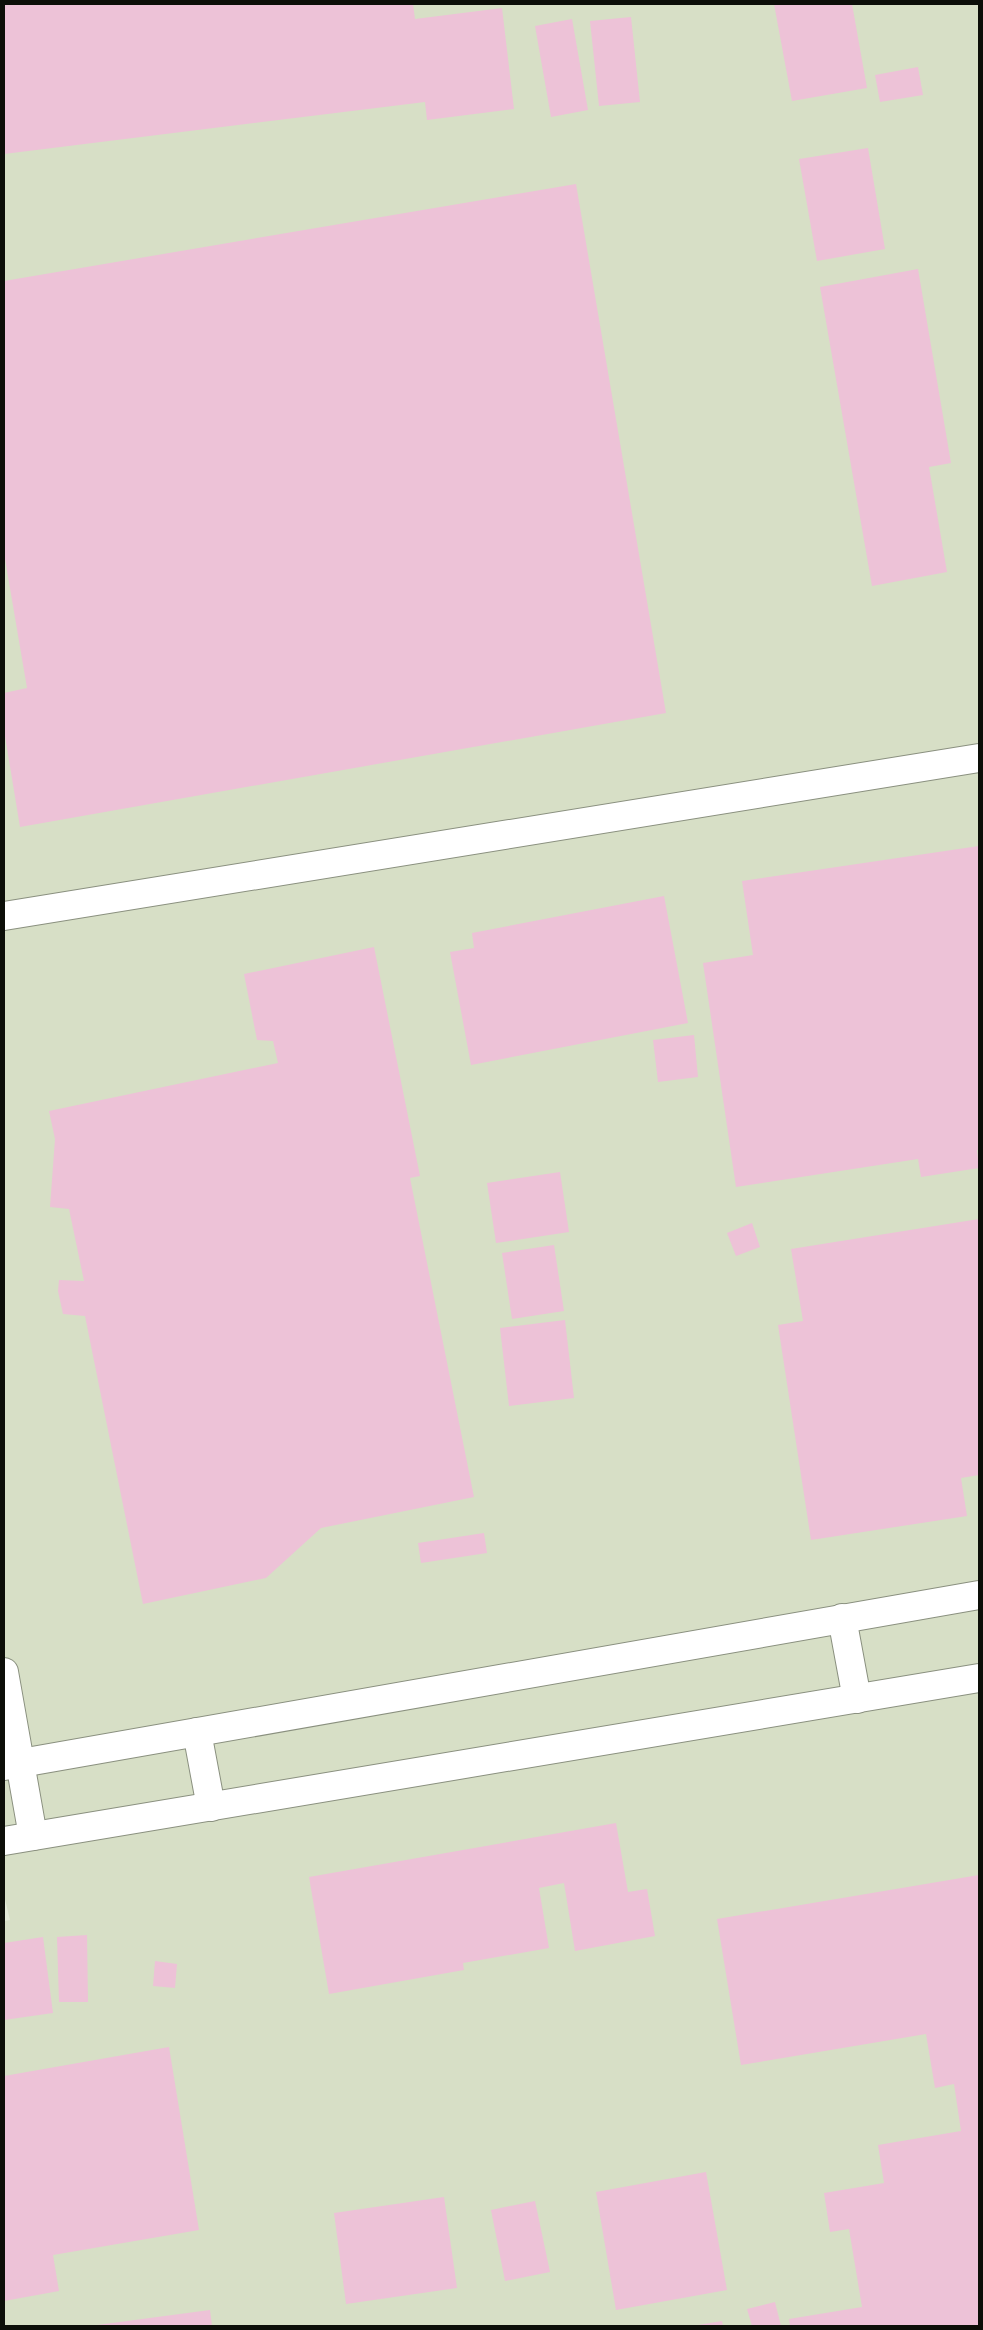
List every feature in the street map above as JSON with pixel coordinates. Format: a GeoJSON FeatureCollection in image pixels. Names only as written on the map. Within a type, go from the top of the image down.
{"type":"FeatureCollection","features":[{"type":"Feature","properties":{"kind":"street"},"geometry":{"type":"LineString","coordinates":[[4,916],[979,758]]}},
{"type":"Feature","properties":{"kind":"street"},"geometry":{"type":"LineString","coordinates":[[12,1765],[979,1595]]}},
{"type":"Feature","properties":{"kind":"street"},"geometry":{"type":"LineString","coordinates":[[842,1618],[857,1698]]}},
{"type":"Feature","properties":{"kind":"street"},"geometry":{"type":"LineString","coordinates":[[4,1672],[12,1765],[33,1836]]}},
{"type":"Feature","properties":{"kind":"street"},"geometry":{"type":"LineString","coordinates":[[4,1841],[979,1678]]}},
{"type":"Feature","properties":{"kind":"street"},"geometry":{"type":"LineString","coordinates":[[197,1732],[210,1806]]}},
{"type":"Feature","properties":{"kind":"shaded area"},"geometry":{"type":"Polygon","coordinates":[[[4,4],[979,4],[979,2326],[4,2326],[4,1921],[10,1920],[4,1895],[4,4]]]}},
{"type":"Feature","properties":{"kind":"building"},"geometry":{"type":"Polygon","coordinates":[[[4,4],[413,4],[415,19],[502,8],[514,109],[427,120],[425,102],[4,154],[4,4]]]}},
{"type":"Feature","properties":{"kind":"building"},"geometry":{"type":"Polygon","coordinates":[[[774,4],[852,4],[867,88],[792,101],[774,4]]]}},
{"type":"Feature","properties":{"kind":"building"},"geometry":{"type":"Polygon","coordinates":[[[631,17],[640,102],[599,106],[590,21],[631,17]]]}},
{"type":"Feature","properties":{"kind":"building"},"geometry":{"type":"Polygon","coordinates":[[[572,19],[588,110],[551,117],[535,26],[572,19]]]}},
{"type":"Feature","properties":{"kind":"building"},"geometry":{"type":"Polygon","coordinates":[[[918,67],[923,95],[880,102],[875,75],[918,67]]]}},
{"type":"Feature","properties":{"kind":"building"},"geometry":{"type":"Polygon","coordinates":[[[868,148],[885,249],[817,261],[799,159],[868,148]]]}},
{"type":"Feature","properties":{"kind":"building"},"geometry":{"type":"Polygon","coordinates":[[[576,184],[666,713],[20,827],[4,730],[4,693],[27,688],[4,553],[4,281],[576,184]]]}},
{"type":"Feature","properties":{"kind":"building"},"geometry":{"type":"Polygon","coordinates":[[[918,269],[951,463],[929,467],[947,572],[872,586],[820,287],[918,269]]]}},
{"type":"Feature","properties":{"kind":"building"},"geometry":{"type":"Polygon","coordinates":[[[979,846],[979,1150],[977,1150],[979,1168],[921,1177],[918,1159],[736,1187],[703,963],[753,955],[742,881],[979,846]]]}},
{"type":"Feature","properties":{"kind":"building"},"geometry":{"type":"Polygon","coordinates":[[[664,896],[688,1023],[471,1065],[450,952],[474,948],[472,933],[664,896]]]}},
{"type":"Feature","properties":{"kind":"building"},"geometry":{"type":"Polygon","coordinates":[[[374,947],[420,1176],[410,1178],[474,1497],[321,1528],[266,1578],[143,1604],[85,1316],[63,1314],[58,1291],[59,1280],[84,1281],[69,1209],[50,1207],[55,1139],[49,1111],[278,1063],[273,1041],[257,1040],[244,974],[374,947]]]}},
{"type":"Feature","properties":{"kind":"building"},"geometry":{"type":"Polygon","coordinates":[[[694,1035],[698,1077],[658,1082],[653,1040],[694,1035]]]}},
{"type":"Feature","properties":{"kind":"building"},"geometry":{"type":"Polygon","coordinates":[[[560,1172],[569,1232],[496,1243],[487,1183],[560,1172]]]}},
{"type":"Feature","properties":{"kind":"building"},"geometry":{"type":"Polygon","coordinates":[[[979,1219],[979,1475],[961,1478],[967,1516],[811,1540],[778,1325],[803,1321],[791,1249],[979,1219]]]}},
{"type":"Feature","properties":{"kind":"building"},"geometry":{"type":"Polygon","coordinates":[[[752,1223],[760,1247],[736,1256],[727,1233],[752,1223]]]}},
{"type":"Feature","properties":{"kind":"building"},"geometry":{"type":"Polygon","coordinates":[[[554,1245],[564,1311],[512,1319],[502,1253],[554,1245]]]}},
{"type":"Feature","properties":{"kind":"building"},"geometry":{"type":"Polygon","coordinates":[[[565,1320],[574,1398],[509,1406],[500,1328],[565,1320]]]}},
{"type":"Feature","properties":{"kind":"building"},"geometry":{"type":"Polygon","coordinates":[[[484,1533],[487,1553],[421,1563],[418,1543],[484,1533]]]}},
{"type":"Feature","properties":{"kind":"building"},"geometry":{"type":"Polygon","coordinates":[[[616,1823],[628,1892],[647,1889],[655,1936],[575,1951],[564,1883],[539,1888],[549,1948],[463,1963],[464,1970],[329,1994],[309,1877],[616,1823]]]}},
{"type":"Feature","properties":{"kind":"building"},"geometry":{"type":"Polygon","coordinates":[[[979,1875],[979,2326],[790,2326],[789,2319],[862,2307],[849,2229],[830,2232],[824,2193],[884,2183],[878,2145],[961,2131],[954,2084],[935,2088],[926,2034],[741,2065],[717,1919],[979,1875]]]}},
{"type":"Feature","properties":{"kind":"building"},"geometry":{"type":"Polygon","coordinates":[[[87,1935],[88,2002],[59,2002],[57,1937],[87,1935]]]}},
{"type":"Feature","properties":{"kind":"building"},"geometry":{"type":"Polygon","coordinates":[[[43,1937],[53,2013],[4,2020],[4,1943],[43,1937]]]}},
{"type":"Feature","properties":{"kind":"building"},"geometry":{"type":"Polygon","coordinates":[[[155,1961],[177,1964],[175,1988],[153,1986],[155,1961]]]}},
{"type":"Feature","properties":{"kind":"building"},"geometry":{"type":"Polygon","coordinates":[[[169,2047],[199,2230],[53,2255],[59,2291],[4,2301],[4,2076],[169,2047]]]}},
{"type":"Feature","properties":{"kind":"building"},"geometry":{"type":"Polygon","coordinates":[[[706,2172],[727,2290],[616,2310],[596,2192],[706,2172]]]}},
{"type":"Feature","properties":{"kind":"building"},"geometry":{"type":"Polygon","coordinates":[[[444,2197],[457,2288],[346,2304],[334,2213],[444,2197]]]}},
{"type":"Feature","properties":{"kind":"building"},"geometry":{"type":"Polygon","coordinates":[[[535,2201],[550,2272],[505,2281],[491,2210],[535,2201]]]}},
{"type":"Feature","properties":{"kind":"building"},"geometry":{"type":"Polygon","coordinates":[[[775,2302],[781,2326],[752,2326],[747,2309],[775,2302]]]}},
{"type":"Feature","properties":{"kind":"building"},"geometry":{"type":"Polygon","coordinates":[[[210,2310],[212,2326],[97,2326],[97,2325],[210,2310]]]}},
{"type":"Feature","properties":{"kind":"building"},"geometry":{"type":"Polygon","coordinates":[[[722,2321],[723,2326],[698,2326],[698,2325],[722,2321]]]}}]}
